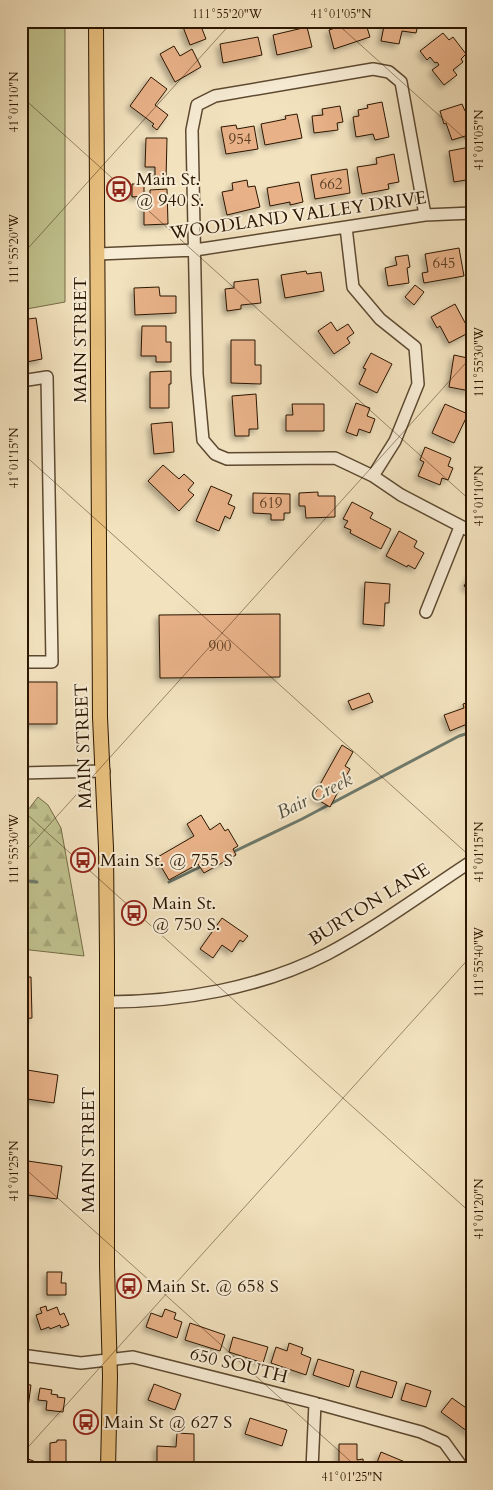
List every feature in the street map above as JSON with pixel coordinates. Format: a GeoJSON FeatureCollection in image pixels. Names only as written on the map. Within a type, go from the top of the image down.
{"type":"FeatureCollection","features":[{"type":"Feature","properties":{"kind":"main road","name":"MAIN STREET"},"geometry":{"type":"LineString","coordinates":[[96,21],[100,707],[104,771],[107,956],[108,1469]]}},
{"type":"Feature","properties":{"kind":"street"},"geometry":{"type":"LineString","coordinates":[[425,215],[401,82],[388,72],[373,69],[215,96],[197,105],[192,130],[197,374],[203,440],[215,454],[227,458],[335,458],[373,476],[401,495],[472,532]]}},
{"type":"Feature","properties":{"kind":"street","name":"WOODLAND VALLEY DRIVE"},"geometry":{"type":"LineString","coordinates":[[98,254],[195,250],[425,215],[472,213]]}},
{"type":"Feature","properties":{"kind":"street"},"geometry":{"type":"LineString","coordinates":[[346,227],[353,287],[380,319],[415,346],[418,384],[395,441],[373,476]]}},
{"type":"Feature","properties":{"kind":"street"},"geometry":{"type":"LineString","coordinates":[[21,382],[47,377],[52,662],[21,662]]}},
{"type":"Feature","properties":{"kind":"street"},"geometry":{"type":"LineString","coordinates":[[426,612],[460,527]]}},
{"type":"Feature","properties":{"kind":"street"},"geometry":{"type":"LineString","coordinates":[[21,773],[104,771]]}},
{"type":"Feature","properties":{"kind":"street","name":"BURTON LANE"},"geometry":{"type":"LineString","coordinates":[[106,1002],[144,1002],[211,993],[275,976],[327,954],[472,861]]}},
{"type":"Feature","properties":{"kind":"street","name":"650 SOUTH"},"geometry":{"type":"LineString","coordinates":[[21,1355],[81,1363],[134,1357],[315,1403],[421,1432],[444,1442],[460,1464],[461,1469]]}},
{"type":"Feature","properties":{"kind":"street"},"geometry":{"type":"LineString","coordinates":[[312,1469],[315,1403]]}},
{"type":"Feature","properties":{"kind":"green space"},"geometry":{"type":"Polygon","coordinates":[[[21,21],[65,21],[65,302],[21,310],[21,21]]]}},
{"type":"Feature","properties":{"kind":"green space"},"geometry":{"type":"Polygon","coordinates":[[[38,797],[48,805],[61,828],[84,956],[21,949],[21,819],[38,797]]]}},
{"type":"Feature","properties":{"kind":"building"},"geometry":{"type":"Polygon","coordinates":[[[199,21],[206,39],[190,45],[183,27],[199,21]]]}},
{"type":"Feature","properties":{"kind":"building"},"geometry":{"type":"Polygon","coordinates":[[[355,21],[365,21],[370,37],[334,49],[329,30],[355,21]]]}},
{"type":"Feature","properties":{"kind":"building"},"geometry":{"type":"Polygon","coordinates":[[[385,21],[419,21],[416,33],[402,31],[399,44],[381,41],[385,21]]]}},
{"type":"Feature","properties":{"kind":"building"},"geometry":{"type":"Polygon","coordinates":[[[307,27],[312,47],[277,55],[273,35],[307,27]]]}},
{"type":"Feature","properties":{"kind":"building"},"geometry":{"type":"Polygon","coordinates":[[[443,33],[449,40],[453,37],[466,54],[461,59],[463,62],[453,70],[457,75],[444,85],[432,70],[439,65],[437,62],[435,63],[430,57],[427,60],[420,51],[443,33]]]}},
{"type":"Feature","properties":{"kind":"building"},"geometry":{"type":"Polygon","coordinates":[[[258,37],[262,55],[223,63],[220,44],[258,37]]]}},
{"type":"Feature","properties":{"kind":"building"},"geometry":{"type":"Polygon","coordinates":[[[174,46],[180,56],[192,49],[201,67],[175,82],[160,54],[174,46]]]}},
{"type":"Feature","properties":{"kind":"building"},"geometry":{"type":"Polygon","coordinates":[[[151,77],[167,89],[155,105],[168,115],[157,130],[152,126],[154,124],[130,106],[151,77]]]}},
{"type":"Feature","properties":{"kind":"building"},"geometry":{"type":"Polygon","coordinates":[[[382,102],[389,137],[375,140],[373,134],[356,137],[353,117],[359,116],[358,110],[368,108],[367,105],[382,102]]]}},
{"type":"Feature","properties":{"kind":"building"},"geometry":{"type":"Polygon","coordinates":[[[462,104],[465,111],[470,109],[472,115],[472,134],[452,140],[440,111],[462,104]]]}},
{"type":"Feature","properties":{"kind":"building"},"geometry":{"type":"Polygon","coordinates":[[[340,106],[343,122],[337,123],[338,130],[314,133],[312,116],[323,115],[322,109],[340,106]]]}},
{"type":"Feature","properties":{"kind":"building"},"geometry":{"type":"Polygon","coordinates":[[[297,114],[302,138],[265,145],[261,124],[286,119],[285,116],[297,114]]]}},
{"type":"Feature","properties":{"kind":"building"},"geometry":{"type":"Polygon","coordinates":[[[236,125],[237,129],[254,126],[258,149],[226,154],[221,127],[236,125]]]}},
{"type":"Feature","properties":{"kind":"building"},"geometry":{"type":"Polygon","coordinates":[[[146,138],[167,138],[166,179],[155,179],[155,167],[145,167],[146,138]]]}},
{"type":"Feature","properties":{"kind":"building"},"geometry":{"type":"Polygon","coordinates":[[[470,147],[472,179],[454,182],[449,151],[470,147]]]}},
{"type":"Feature","properties":{"kind":"building"},"geometry":{"type":"Polygon","coordinates":[[[394,154],[399,182],[388,184],[389,189],[362,194],[357,167],[377,164],[376,158],[394,154]]]}},
{"type":"Feature","properties":{"kind":"building"},"geometry":{"type":"Polygon","coordinates":[[[347,169],[350,193],[315,199],[311,175],[347,169]]]}},
{"type":"Feature","properties":{"kind":"building"},"geometry":{"type":"Polygon","coordinates":[[[247,180],[248,187],[255,186],[260,207],[227,215],[222,192],[233,190],[232,183],[247,180]]]}},
{"type":"Feature","properties":{"kind":"building"},"geometry":{"type":"Polygon","coordinates":[[[299,182],[303,202],[290,205],[290,202],[270,206],[267,188],[299,182]]]}},
{"type":"Feature","properties":{"kind":"building"},"geometry":{"type":"Polygon","coordinates":[[[132,184],[144,184],[144,196],[132,197],[132,184]]]}},
{"type":"Feature","properties":{"kind":"building"},"geometry":{"type":"Polygon","coordinates":[[[167,189],[168,224],[144,225],[144,199],[150,199],[150,190],[167,189]]]}},
{"type":"Feature","properties":{"kind":"building"},"geometry":{"type":"Polygon","coordinates":[[[459,248],[464,276],[424,283],[422,273],[428,272],[425,254],[459,248]]]}},
{"type":"Feature","properties":{"kind":"building"},"geometry":{"type":"Polygon","coordinates":[[[408,255],[410,267],[407,268],[409,283],[388,286],[385,268],[397,265],[395,257],[408,255]]]}},
{"type":"Feature","properties":{"kind":"building"},"geometry":{"type":"Polygon","coordinates":[[[306,271],[307,274],[321,272],[324,291],[285,298],[281,275],[306,271]]]}},
{"type":"Feature","properties":{"kind":"building"},"geometry":{"type":"Polygon","coordinates":[[[258,279],[261,303],[241,305],[241,309],[227,311],[225,289],[234,288],[234,282],[258,279]]]}},
{"type":"Feature","properties":{"kind":"building"},"geometry":{"type":"Polygon","coordinates":[[[415,285],[424,292],[414,305],[405,297],[415,285]]]}},
{"type":"Feature","properties":{"kind":"building"},"geometry":{"type":"Polygon","coordinates":[[[159,287],[160,296],[176,296],[176,313],[135,315],[134,288],[159,287]]]}},
{"type":"Feature","properties":{"kind":"building"},"geometry":{"type":"Polygon","coordinates":[[[455,304],[470,332],[449,343],[440,326],[437,328],[431,317],[455,304]]]}},
{"type":"Feature","properties":{"kind":"building"},"geometry":{"type":"Polygon","coordinates":[[[36,318],[42,359],[21,363],[21,320],[36,318]]]}},
{"type":"Feature","properties":{"kind":"building"},"geometry":{"type":"Polygon","coordinates":[[[331,322],[337,331],[348,324],[354,333],[347,338],[350,343],[334,354],[318,331],[331,322]]]}},
{"type":"Feature","properties":{"kind":"building"},"geometry":{"type":"Polygon","coordinates":[[[142,326],[166,326],[166,342],[171,342],[171,362],[156,362],[156,356],[141,356],[142,326]]]}},
{"type":"Feature","properties":{"kind":"building"},"geometry":{"type":"Polygon","coordinates":[[[231,340],[255,340],[255,365],[261,365],[261,384],[231,383],[231,340]]]}},
{"type":"Feature","properties":{"kind":"building"},"geometry":{"type":"Polygon","coordinates":[[[371,353],[392,364],[377,393],[359,384],[366,369],[363,368],[371,353]]]}},
{"type":"Feature","properties":{"kind":"building"},"geometry":{"type":"Polygon","coordinates":[[[454,355],[472,359],[470,391],[449,387],[454,355]]]}},
{"type":"Feature","properties":{"kind":"building"},"geometry":{"type":"Polygon","coordinates":[[[171,371],[169,408],[150,408],[150,372],[171,371]]]}},
{"type":"Feature","properties":{"kind":"building"},"geometry":{"type":"Polygon","coordinates":[[[256,394],[258,429],[249,429],[249,436],[235,436],[232,396],[256,394]]]}},
{"type":"Feature","properties":{"kind":"building"},"geometry":{"type":"Polygon","coordinates":[[[356,403],[370,408],[367,416],[375,419],[370,433],[359,429],[357,436],[346,432],[356,403]]]}},
{"type":"Feature","properties":{"kind":"building"},"geometry":{"type":"Polygon","coordinates":[[[292,404],[324,404],[324,431],[286,431],[286,415],[293,415],[292,404]]]}},
{"type":"Feature","properties":{"kind":"building"},"geometry":{"type":"Polygon","coordinates":[[[445,404],[468,414],[454,443],[432,433],[445,404]]]}},
{"type":"Feature","properties":{"kind":"building"},"geometry":{"type":"Polygon","coordinates":[[[21,417],[28,417],[28,508],[21,508],[21,417]]]}},
{"type":"Feature","properties":{"kind":"building"},"geometry":{"type":"Polygon","coordinates":[[[172,422],[174,452],[154,454],[151,424],[172,422]]]}},
{"type":"Feature","properties":{"kind":"building"},"geometry":{"type":"Polygon","coordinates":[[[425,447],[451,458],[448,466],[453,468],[448,480],[442,478],[440,485],[418,476],[424,462],[420,460],[425,447]]]}},
{"type":"Feature","properties":{"kind":"building"},"geometry":{"type":"Polygon","coordinates":[[[163,465],[179,479],[184,474],[194,483],[188,490],[194,495],[179,511],[148,481],[163,465]]]}},
{"type":"Feature","properties":{"kind":"building"},"geometry":{"type":"Polygon","coordinates":[[[211,486],[232,495],[228,504],[235,507],[230,519],[225,516],[219,531],[196,521],[211,486]]]}},
{"type":"Feature","properties":{"kind":"building"},"geometry":{"type":"Polygon","coordinates":[[[318,492],[318,496],[335,496],[335,517],[306,518],[305,506],[299,506],[299,493],[318,492]]]}},
{"type":"Feature","properties":{"kind":"building"},"geometry":{"type":"Polygon","coordinates":[[[253,493],[290,494],[290,513],[284,513],[284,520],[271,520],[271,514],[253,513],[253,493]]]}},
{"type":"Feature","properties":{"kind":"building"},"geometry":{"type":"Polygon","coordinates":[[[352,502],[373,513],[370,518],[391,529],[381,549],[350,533],[351,530],[344,527],[348,521],[343,519],[352,502]]]}},
{"type":"Feature","properties":{"kind":"building"},"geometry":{"type":"Polygon","coordinates":[[[399,531],[417,541],[414,547],[424,553],[415,569],[386,556],[399,531]]]}},
{"type":"Feature","properties":{"kind":"building"},"geometry":{"type":"Polygon","coordinates":[[[21,551],[27,551],[28,642],[21,642],[21,551]]]}},
{"type":"Feature","properties":{"kind":"building"},"geometry":{"type":"Polygon","coordinates":[[[472,572],[472,591],[464,586],[472,572]]]}},
{"type":"Feature","properties":{"kind":"building"},"geometry":{"type":"Polygon","coordinates":[[[365,582],[390,584],[389,603],[385,603],[384,626],[363,624],[365,582]]]}},
{"type":"Feature","properties":{"kind":"building"},"geometry":{"type":"Polygon","coordinates":[[[280,614],[280,677],[160,678],[159,615],[280,614]]]}},
{"type":"Feature","properties":{"kind":"building"},"geometry":{"type":"Polygon","coordinates":[[[21,682],[57,682],[57,724],[21,724],[21,682]]]}},
{"type":"Feature","properties":{"kind":"building"},"geometry":{"type":"Polygon","coordinates":[[[369,693],[373,702],[352,710],[348,701],[369,693]]]}},
{"type":"Feature","properties":{"kind":"building"},"geometry":{"type":"Polygon","coordinates":[[[472,701],[472,722],[450,731],[444,715],[464,708],[463,704],[472,701]]]}},
{"type":"Feature","properties":{"kind":"building"},"geometry":{"type":"Polygon","coordinates":[[[342,745],[353,752],[345,766],[350,769],[330,807],[313,797],[342,745]]]}},
{"type":"Feature","properties":{"kind":"building"},"geometry":{"type":"Polygon","coordinates":[[[201,815],[210,830],[220,823],[225,831],[228,829],[238,846],[233,849],[236,855],[204,873],[198,864],[169,880],[156,858],[194,836],[187,824],[201,815]]]}},
{"type":"Feature","properties":{"kind":"building"},"geometry":{"type":"Polygon","coordinates":[[[222,918],[248,936],[243,942],[240,940],[232,952],[222,945],[213,958],[200,949],[222,918]]]}},
{"type":"Feature","properties":{"kind":"building"},"geometry":{"type":"Polygon","coordinates":[[[21,977],[31,977],[32,1018],[21,1019],[21,977]]]}},
{"type":"Feature","properties":{"kind":"building"},"geometry":{"type":"Polygon","coordinates":[[[21,1069],[58,1075],[54,1103],[21,1098],[21,1069]]]}},
{"type":"Feature","properties":{"kind":"building"},"geometry":{"type":"Polygon","coordinates":[[[21,1160],[62,1166],[57,1199],[21,1194],[21,1160]]]}},
{"type":"Feature","properties":{"kind":"building"},"geometry":{"type":"Polygon","coordinates":[[[47,1272],[62,1272],[61,1283],[66,1283],[66,1295],[47,1295],[47,1272]]]}},
{"type":"Feature","properties":{"kind":"building"},"geometry":{"type":"Polygon","coordinates":[[[46,1306],[47,1311],[57,1307],[60,1315],[64,1313],[69,1325],[61,1328],[60,1325],[41,1330],[36,1315],[42,1313],[40,1308],[46,1306]]]}},
{"type":"Feature","properties":{"kind":"building"},"geometry":{"type":"Polygon","coordinates":[[[165,1309],[176,1313],[174,1319],[182,1322],[177,1338],[146,1327],[151,1313],[162,1317],[165,1309]]]}},
{"type":"Feature","properties":{"kind":"building"},"geometry":{"type":"Polygon","coordinates":[[[190,1323],[225,1335],[220,1351],[185,1340],[190,1323]]]}},
{"type":"Feature","properties":{"kind":"building"},"geometry":{"type":"Polygon","coordinates":[[[233,1337],[268,1347],[263,1363],[229,1352],[233,1337]]]}},
{"type":"Feature","properties":{"kind":"building"},"geometry":{"type":"Polygon","coordinates":[[[289,1343],[303,1348],[301,1354],[311,1358],[306,1375],[271,1363],[276,1347],[287,1351],[289,1343]]]}},
{"type":"Feature","properties":{"kind":"building"},"geometry":{"type":"Polygon","coordinates":[[[318,1359],[354,1370],[349,1387],[313,1375],[318,1359]]]}},
{"type":"Feature","properties":{"kind":"building"},"geometry":{"type":"Polygon","coordinates":[[[361,1371],[397,1382],[392,1398],[356,1387],[361,1371]]]}},
{"type":"Feature","properties":{"kind":"building"},"geometry":{"type":"Polygon","coordinates":[[[406,1383],[431,1391],[426,1407],[401,1400],[406,1383]]]}},
{"type":"Feature","properties":{"kind":"building"},"geometry":{"type":"Polygon","coordinates":[[[21,1384],[31,1385],[27,1415],[21,1415],[21,1384]]]}},
{"type":"Feature","properties":{"kind":"building"},"geometry":{"type":"Polygon","coordinates":[[[154,1384],[181,1394],[175,1410],[148,1400],[154,1384]]]}},
{"type":"Feature","properties":{"kind":"building"},"geometry":{"type":"Polygon","coordinates":[[[40,1388],[52,1390],[51,1394],[65,1398],[63,1412],[46,1410],[47,1401],[38,1400],[40,1388]]]}},
{"type":"Feature","properties":{"kind":"building"},"geometry":{"type":"Polygon","coordinates":[[[452,1398],[472,1412],[471,1434],[441,1412],[452,1398]]]}},
{"type":"Feature","properties":{"kind":"building"},"geometry":{"type":"Polygon","coordinates":[[[250,1418],[287,1430],[282,1446],[245,1434],[250,1418]]]}},
{"type":"Feature","properties":{"kind":"building"},"geometry":{"type":"Polygon","coordinates":[[[177,1433],[194,1434],[194,1462],[157,1462],[157,1446],[176,1447],[177,1433]]]}},
{"type":"Feature","properties":{"kind":"building"},"geometry":{"type":"Polygon","coordinates":[[[57,1440],[66,1440],[66,1469],[50,1469],[50,1443],[57,1442],[57,1440]]]}},
{"type":"Feature","properties":{"kind":"building"},"geometry":{"type":"Polygon","coordinates":[[[339,1444],[357,1444],[357,1460],[363,1459],[364,1469],[339,1469],[339,1444]]]}},
{"type":"Feature","properties":{"kind":"building"},"geometry":{"type":"Polygon","coordinates":[[[381,1452],[417,1467],[416,1469],[375,1468],[381,1452]]]}},
{"type":"Feature","properties":{"kind":"building"},"geometry":{"type":"Polygon","coordinates":[[[23,1457],[41,1464],[39,1469],[21,1469],[23,1457]]]}},
{"type":"Feature","properties":{"kind":"building"},"geometry":{"type":"Polygon","coordinates":[[[265,1462],[282,1463],[281,1469],[264,1469],[265,1462]]]}},
{"type":"Feature","properties":{"kind":"waterway","name":"Bair Creek"},"geometry":{"type":"LineString","coordinates":[[231,853],[302,819],[459,736],[472,732]]}},
{"type":"Feature","properties":{"kind":"waterway","name":"Bair Creek"},"geometry":{"type":"LineString","coordinates":[[169,882],[202,866]]}},
{"type":"Feature","properties":{"kind":"waterway","name":"Bair Creek"},"geometry":{"type":"LineString","coordinates":[[21,880],[37,882]]}},
{"type":"Feature","properties":{"kind":"place","name":"Main St. @ 940 S."},"geometry":{"type":"Point","coordinates":[119,189]}},
{"type":"Feature","properties":{"kind":"place","name":"Main St. @ 755 S"},"geometry":{"type":"Point","coordinates":[83,860]}},
{"type":"Feature","properties":{"kind":"place","name":"Main St. @ 750 S."},"geometry":{"type":"Point","coordinates":[134,913]}},
{"type":"Feature","properties":{"kind":"place","name":"Main St. @ 658 S"},"geometry":{"type":"Point","coordinates":[129,1286]}},
{"type":"Feature","properties":{"kind":"place","name":"Main St @ 627 S"},"geometry":{"type":"Point","coordinates":[86,1422]}}]}
